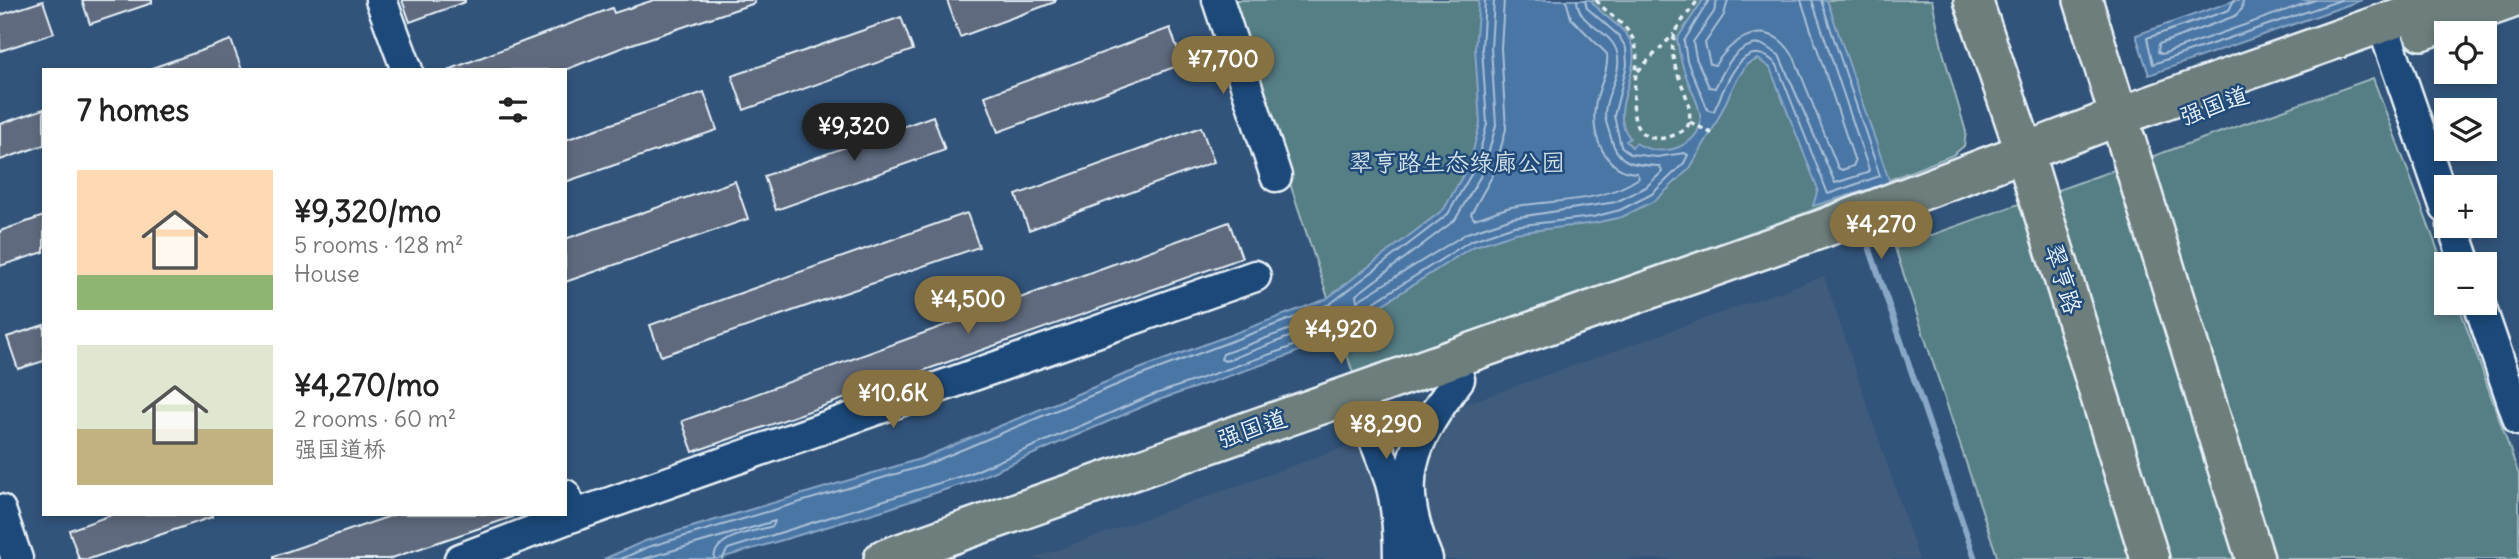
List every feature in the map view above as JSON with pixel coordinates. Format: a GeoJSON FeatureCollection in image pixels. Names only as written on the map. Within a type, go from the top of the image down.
{"type":"FeatureCollection","features":[{"type":"Feature","properties":{"kind":"main road","name":"翠亨路"},"geometry":{"type":"LineString","coordinates":[[1973,0],[2024,152],[2150,559]]}},
{"type":"Feature","properties":{"kind":"main road"},"geometry":{"type":"LineString","coordinates":[[2083,0],[2255,559]]}},
{"type":"Feature","properties":{"kind":"main road","name":"强国道"},"geometry":{"type":"LineString","coordinates":[[2385,33],[2448,0]]}},
{"type":"Feature","properties":{"kind":"main road","name":"强国道"},"geometry":{"type":"LineString","coordinates":[[884,559],[1362,401],[1821,240],[1915,206],[2024,152],[2120,117],[2385,33],[2510,0]]}},
{"type":"Feature","properties":{"kind":"main road","name":"强国道"},"geometry":{"type":"LineString","coordinates":[[948,559],[1362,401],[1459,379],[1821,240]]}},
{"type":"Feature","properties":{"kind":"street"},"geometry":{"type":"LineString","coordinates":[[381,0],[406,68]]}},
{"type":"Feature","properties":{"kind":"street"},"geometry":{"type":"LineString","coordinates":[[1218,0],[1276,176]]}},
{"type":"Feature","properties":{"kind":"street"},"geometry":{"type":"LineString","coordinates":[[2385,33],[2434,175]]}},
{"type":"Feature","properties":{"kind":"street"},"geometry":{"type":"LineString","coordinates":[[569,505],[1255,276]]}},
{"type":"Feature","properties":{"kind":"street"},"geometry":{"type":"LineString","coordinates":[[2483,315],[2519,420]]}},
{"type":"Feature","properties":{"kind":"street"},"geometry":{"type":"LineString","coordinates":[[1427,559],[1418,536],[1409,496],[1412,457],[1431,416],[1459,379]]}},
{"type":"Feature","properties":{"kind":"street"},"geometry":{"type":"LineString","coordinates":[[1362,401],[1391,485],[1399,530],[1399,559]]}},
{"type":"Feature","properties":{"kind":"street"},"geometry":{"type":"LineString","coordinates":[[0,510],[17,559]]}},
{"type":"Feature","properties":{"kind":"street"},"geometry":{"type":"LineString","coordinates":[[460,559],[547,516]]}},
{"type":"Feature","properties":{"kind":"path"},"geometry":{"type":"LineString","coordinates":[[1596,0],[1630,34],[1636,47],[1638,71],[1632,115],[1637,130],[1650,137],[1663,139],[1692,123]]}},
{"type":"Feature","properties":{"kind":"path"},"geometry":{"type":"LineString","coordinates":[[1638,71],[1677,29],[1698,0]]}},
{"type":"Feature","properties":{"kind":"path"},"geometry":{"type":"LineString","coordinates":[[1677,29],[1673,62],[1688,101],[1692,123]]}},
{"type":"Feature","properties":{"kind":"path"},"geometry":{"type":"LineString","coordinates":[[1692,123],[1713,134]]}},
{"type":"Feature","properties":{"kind":"shaded area"},"geometry":{"type":"Polygon","coordinates":[[[1824,276],[1919,559],[1032,559],[1824,276]]]}},
{"type":"Feature","properties":{"kind":"green space","name":"翠亨路生态绿廊公园"},"geometry":{"type":"Polygon","coordinates":[[[1229,0],[1932,0],[1943,52],[1966,132],[1964,146],[1953,155],[1797,216],[1353,373],[1229,0]]]}},
{"type":"Feature","properties":{"kind":"green space"},"geometry":{"type":"Polygon","coordinates":[[[2373,78],[2438,252],[2434,252],[2434,315],[2462,315],[2519,475],[2519,559],[1998,559],[1895,248],[2373,78]]]}},
{"type":"Feature","properties":{"kind":"water"},"geometry":{"type":"Polygon","coordinates":[[[1479,0],[1591,0],[1621,28],[1633,49],[1632,72],[1622,117],[1630,138],[1626,141],[1632,147],[1636,143],[1663,150],[1674,149],[1691,140],[1700,124],[1698,105],[1683,67],[1677,39],[1703,0],[1827,0],[1890,183],[1813,206],[1818,189],[1770,68],[1758,59],[1747,64],[1735,83],[1690,168],[1656,200],[1622,217],[1515,233],[1472,247],[1338,333],[1290,355],[1153,402],[974,480],[718,559],[604,559],[645,541],[920,459],[1123,375],[1326,299],[1444,209],[1470,163],[1480,123],[1475,48],[1479,0]]]}},
{"type":"Feature","properties":{"kind":"water"},"geometry":{"type":"Polygon","coordinates":[[[2236,0],[2362,0],[2149,75],[2136,35],[2236,0]]]}},
{"type":"Feature","properties":{"kind":"building"},"geometry":{"type":"Polygon","coordinates":[[[82,0],[152,0],[152,3],[90,24],[82,0]]]}},
{"type":"Feature","properties":{"kind":"building"},"geometry":{"type":"Polygon","coordinates":[[[402,0],[465,0],[465,2],[410,22],[402,0]]]}},
{"type":"Feature","properties":{"kind":"building"},"geometry":{"type":"Polygon","coordinates":[[[654,0],[754,0],[755,3],[626,46],[567,69],[453,68],[612,8],[614,13],[654,0]]]}},
{"type":"Feature","properties":{"kind":"building"},"geometry":{"type":"Polygon","coordinates":[[[947,0],[1055,0],[1055,2],[960,37],[947,0]]]}},
{"type":"Feature","properties":{"kind":"building"},"geometry":{"type":"Polygon","coordinates":[[[43,1],[54,33],[0,51],[0,15],[43,1]]]}},
{"type":"Feature","properties":{"kind":"building"},"geometry":{"type":"Polygon","coordinates":[[[901,17],[913,50],[744,110],[732,76],[901,17]]]}},
{"type":"Feature","properties":{"kind":"building"},"geometry":{"type":"Polygon","coordinates":[[[1170,28],[1183,64],[998,132],[985,96],[1170,28]]]}},
{"type":"Feature","properties":{"kind":"building"},"geometry":{"type":"Polygon","coordinates":[[[231,40],[241,68],[152,68],[231,40]]]}},
{"type":"Feature","properties":{"kind":"building"},"geometry":{"type":"Polygon","coordinates":[[[704,92],[717,130],[567,181],[567,139],[704,92]]]}},
{"type":"Feature","properties":{"kind":"building"},"geometry":{"type":"Polygon","coordinates":[[[42,110],[42,146],[0,160],[0,124],[42,110]]]}},
{"type":"Feature","properties":{"kind":"building"},"geometry":{"type":"Polygon","coordinates":[[[933,116],[945,150],[776,210],[764,176],[933,116]]]}},
{"type":"Feature","properties":{"kind":"building"},"geometry":{"type":"Polygon","coordinates":[[[1201,127],[1214,162],[1029,230],[1016,195],[1201,127]]]}},
{"type":"Feature","properties":{"kind":"building"},"geometry":{"type":"Polygon","coordinates":[[[735,181],[748,219],[567,281],[567,238],[735,181]]]}},
{"type":"Feature","properties":{"kind":"building"},"geometry":{"type":"Polygon","coordinates":[[[967,213],[979,247],[661,356],[650,325],[967,213]]]}},
{"type":"Feature","properties":{"kind":"building"},"geometry":{"type":"Polygon","coordinates":[[[42,217],[42,253],[0,266],[0,231],[42,217]]]}},
{"type":"Feature","properties":{"kind":"building"},"geometry":{"type":"Polygon","coordinates":[[[1229,222],[1242,258],[693,452],[682,421],[1229,222]]]}},
{"type":"Feature","properties":{"kind":"building"},"geometry":{"type":"Polygon","coordinates":[[[42,326],[42,362],[18,369],[7,337],[42,326]]]}},
{"type":"Feature","properties":{"kind":"building"},"geometry":{"type":"Polygon","coordinates":[[[108,516],[212,516],[89,559],[79,559],[69,530],[108,516]]]}},
{"type":"Feature","properties":{"kind":"building"},"geometry":{"type":"Polygon","coordinates":[[[390,516],[512,517],[389,559],[274,559],[274,556],[390,516]]]}},
{"type":"Feature","properties":{"kind":"waterway"},"geometry":{"type":"LineString","coordinates":[[1862,226],[1975,559]]}}]}
